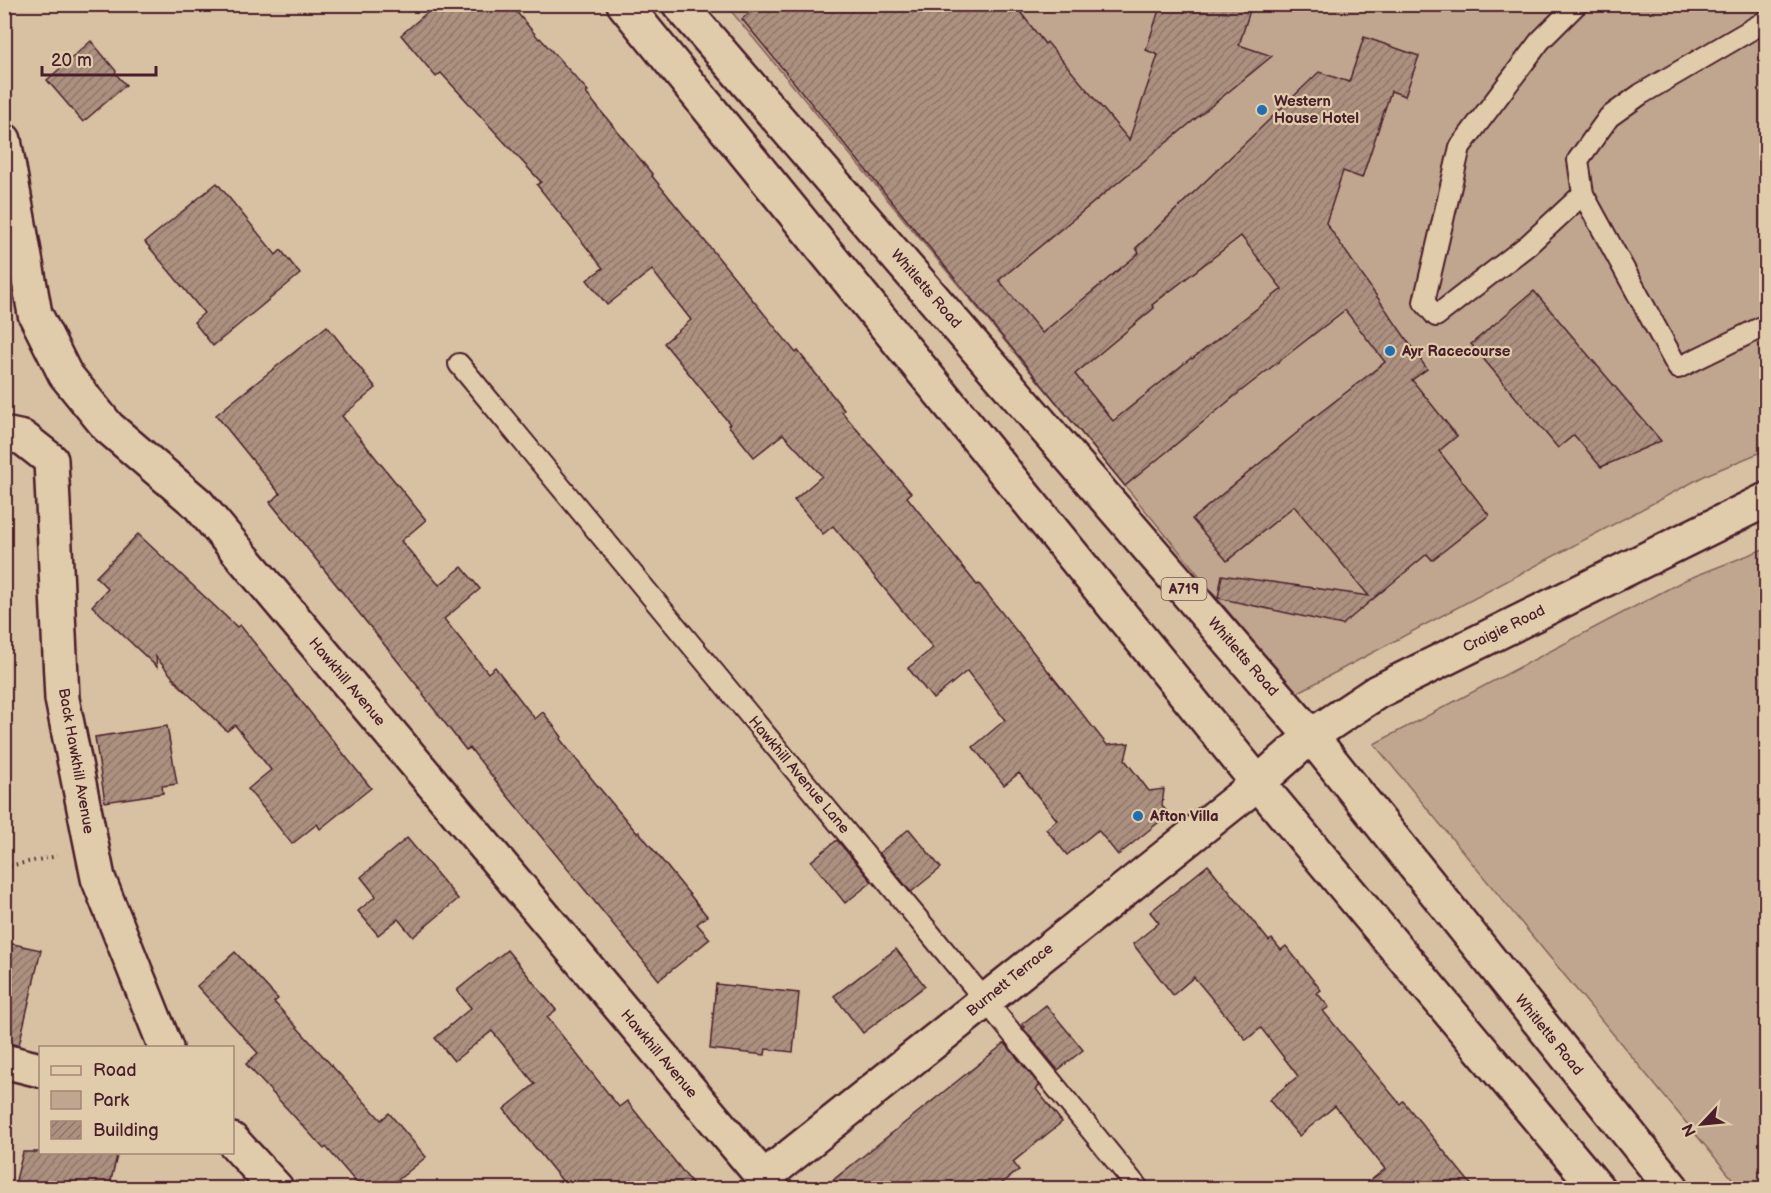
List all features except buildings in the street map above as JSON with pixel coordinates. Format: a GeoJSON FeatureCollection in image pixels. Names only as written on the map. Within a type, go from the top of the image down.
{"type":"FeatureCollection","features":[{"type":"Feature","properties":{"kind":"main road"},"geometry":{"type":"LineString","coordinates":[[624,4],[1258,783],[1597,1188]]}},
{"type":"Feature","properties":{"kind":"main road","name":"Whitletts Road"},"geometry":{"type":"LineString","coordinates":[[680,4],[1311,736],[1672,1188]]}},
{"type":"Feature","properties":{"kind":"main road","name":"Hawkhill Avenue"},"geometry":{"type":"LineString","coordinates":[[4,140],[35,314],[65,374],[108,428],[198,504],[768,1183]]}},
{"type":"Feature","properties":{"kind":"main road","name":"Back Hawkhill Avenue"},"geometry":{"type":"LineString","coordinates":[[4,434],[23,438],[51,460],[62,699],[99,878],[166,1046]]}},
{"type":"Feature","properties":{"kind":"main road","name":"Craigie Road"},"geometry":{"type":"LineString","coordinates":[[1258,783],[1311,736],[1377,692],[1767,500]]}},
{"type":"Feature","properties":{"kind":"main road","name":"Burnett Terrace"},"geometry":{"type":"LineString","coordinates":[[768,1183],[985,1000],[1258,783]]}},
{"type":"Feature","properties":{"kind":"main road"},"geometry":{"type":"LineString","coordinates":[[4,1061],[39,1070]]}},
{"type":"Feature","properties":{"kind":"main road"},"geometry":{"type":"LineString","coordinates":[[234,1142],[276,1188]]}},
{"type":"Feature","properties":{"kind":"lane"},"geometry":{"type":"LineString","coordinates":[[1577,4],[1540,40],[1460,147],[1424,302],[1436,316],[1528,245],[1583,194]]}},
{"type":"Feature","properties":{"kind":"lane"},"geometry":{"type":"LineString","coordinates":[[1767,21],[1641,94],[1609,117],[1578,160],[1583,194],[1678,368],[1767,325]]}},
{"type":"Feature","properties":{"kind":"lane","name":"Hawkhill Avenue Lane"},"geometry":{"type":"LineString","coordinates":[[459,363],[1138,1188]]}},
{"type":"Feature","properties":{"kind":"path"},"geometry":{"type":"LineString","coordinates":[[4,867],[92,848]]}},
{"type":"Feature","properties":{"kind":"green space","name":"Ayr Racecourse"},"geometry":{"type":"Polygon","coordinates":[[[726,5],[1766,5],[1766,450],[1706,475],[1295,694],[726,5]]]}},
{"type":"Feature","properties":{"kind":"green space"},"geometry":{"type":"Polygon","coordinates":[[[1766,548],[1766,1188],[1740,1188],[1374,744],[1685,580],[1766,548]]]}},
{"type":"Feature","properties":{"kind":"place","name":"Western House Hotel"},"geometry":{"type":"Point","coordinates":[1262,110]}},
{"type":"Feature","properties":{"kind":"place","name":"Ayr Racecourse"},"geometry":{"type":"Point","coordinates":[1390,351]}},
{"type":"Feature","properties":{"kind":"place","name":"Afton Villa"},"geometry":{"type":"Point","coordinates":[1138,816]}}]}
